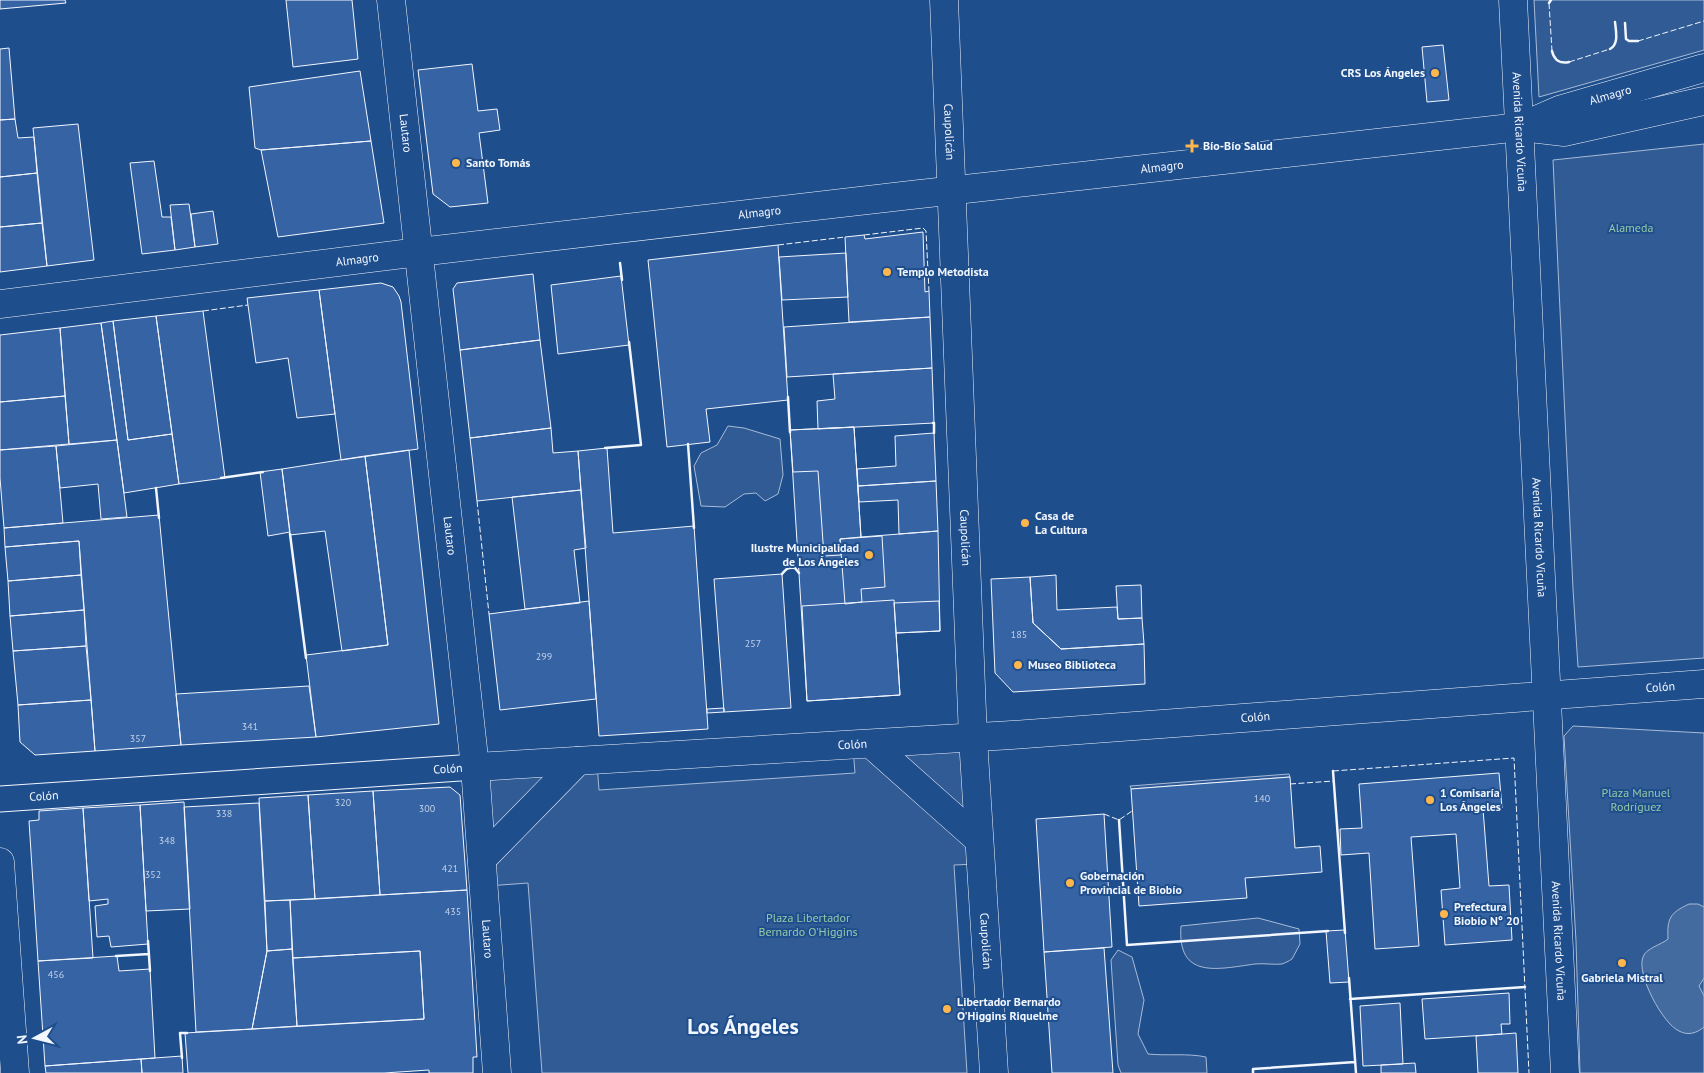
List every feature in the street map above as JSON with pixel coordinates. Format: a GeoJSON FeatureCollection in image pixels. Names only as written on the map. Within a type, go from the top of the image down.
{"type":"FeatureCollection","features":[{"type":"Feature","properties":{"kind":"main road","name":"Lautaro"},"geometry":{"type":"LineString","coordinates":[[391,0],[475,767],[497,1073]]}},
{"type":"Feature","properties":{"kind":"main road","name":"Caupolicán"},"geometry":{"type":"LineString","coordinates":[[944,0],[973,738],[994,1073]]}},
{"type":"Feature","properties":{"kind":"main road","name":"Avenida Ricardo Vicuña"},"geometry":{"type":"LineString","coordinates":[[1513,0],[1565,1073]]}},
{"type":"Feature","properties":{"kind":"main road","name":"Almagro"},"geometry":{"type":"LineString","coordinates":[[1520,127],[1559,110],[1704,68]]}},
{"type":"Feature","properties":{"kind":"main road","name":"Almagro"},"geometry":{"type":"LineString","coordinates":[[0,304],[419,252],[1520,127],[1564,132],[1704,101]]}},
{"type":"Feature","properties":{"kind":"main road","name":"Colón"},"geometry":{"type":"LineString","coordinates":[[475,767],[973,738],[1704,684]]}},
{"type":"Feature","properties":{"kind":"main road"},"geometry":{"type":"LineString","coordinates":[[871,744],[979,840]]}},
{"type":"Feature","properties":{"kind":"main road"},"geometry":{"type":"LineString","coordinates":[[482,859],[578,761]]}},
{"type":"Feature","properties":{"kind":"main road"},"geometry":{"type":"LineString","coordinates":[[0,862],[15,1073]]}},
{"type":"Feature","properties":{"kind":"street","name":"Colón"},"geometry":{"type":"LineString","coordinates":[[0,799],[475,767]]}},
{"type":"Feature","properties":{"kind":"green space"},"geometry":{"type":"Polygon","coordinates":[[[1534,0],[1704,0],[1704,50],[1539,97],[1534,0]]]}},
{"type":"Feature","properties":{"kind":"green space","name":"Alameda"},"geometry":{"type":"Polygon","coordinates":[[[1704,144],[1704,658],[1578,667],[1553,160],[1704,144]]]}},
{"type":"Feature","properties":{"kind":"green space"},"geometry":{"type":"Polygon","coordinates":[[[728,426],[744,428],[780,439],[783,475],[778,494],[765,501],[756,493],[744,494],[725,507],[701,506],[694,466],[701,453],[717,445],[728,426]]]}},
{"type":"Feature","properties":{"kind":"green space","name":"Plaza Manuel Rodríguez"},"geometry":{"type":"Polygon","coordinates":[[[1573,726],[1704,733],[1704,1073],[1580,1073],[1576,941],[1564,736],[1573,726]]]}},
{"type":"Feature","properties":{"kind":"green space","name":"Plaza Libertador Bernardo O'Higgins"},"geometry":{"type":"Polygon","coordinates":[[[969,742],[978,864],[954,865],[967,1073],[542,1073],[528,883],[487,886],[478,770],[597,764],[599,790],[855,773],[853,748],[969,742]]]}},
{"type":"Feature","properties":{"kind":"green space"},"geometry":{"type":"Polygon","coordinates":[[[1289,774],[1290,777],[1131,789],[1130,786],[1289,774]]]}},
{"type":"Feature","properties":{"kind":"green space"},"geometry":{"type":"Polygon","coordinates":[[[1258,918],[1299,929],[1300,944],[1292,959],[1282,964],[1214,968],[1203,967],[1193,963],[1186,955],[1182,943],[1181,926],[1258,918]]]}},
{"type":"Feature","properties":{"kind":"green space"},"geometry":{"type":"Polygon","coordinates":[[[1118,950],[1132,957],[1144,1000],[1138,1034],[1148,1054],[1206,1057],[1207,1073],[1121,1073],[1118,1065],[1111,960],[1118,950]]]}},
{"type":"Feature","properties":{"kind":"shaded area"},"geometry":{"type":"Polygon","coordinates":[[[1689,904],[1698,904],[1704,907],[1704,978],[1699,986],[1704,996],[1704,1027],[1689,1034],[1682,1033],[1673,1027],[1659,1009],[1647,986],[1642,965],[1643,957],[1647,951],[1668,939],[1669,921],[1674,913],[1689,904]]]}},
{"type":"Feature","properties":{"kind":"building"},"geometry":{"type":"Polygon","coordinates":[[[0,0],[65,0],[66,3],[0,9],[0,0]]]}},
{"type":"Feature","properties":{"kind":"building"},"geometry":{"type":"Polygon","coordinates":[[[286,0],[352,0],[358,59],[293,67],[286,0]]]}},
{"type":"Feature","properties":{"kind":"building","name":"CRS Los Ángeles"},"geometry":{"type":"Polygon","coordinates":[[[1443,45],[1449,100],[1427,102],[1422,47],[1443,45]]]}},
{"type":"Feature","properties":{"kind":"building"},"geometry":{"type":"Polygon","coordinates":[[[9,48],[15,119],[0,120],[0,49],[9,48]]]}},
{"type":"Feature","properties":{"kind":"building","name":"Santo Tomás"},"geometry":{"type":"Polygon","coordinates":[[[472,64],[478,111],[497,109],[500,130],[479,133],[488,203],[450,207],[433,194],[418,70],[472,64]]]}},
{"type":"Feature","properties":{"kind":"building"},"geometry":{"type":"Polygon","coordinates":[[[360,71],[371,141],[261,150],[255,148],[249,87],[360,71]]]}},
{"type":"Feature","properties":{"kind":"building"},"geometry":{"type":"Polygon","coordinates":[[[15,119],[18,138],[34,137],[37,173],[0,177],[0,120],[15,119]]]}},
{"type":"Feature","properties":{"kind":"building"},"geometry":{"type":"Polygon","coordinates":[[[78,124],[94,260],[47,266],[33,128],[78,124]]]}},
{"type":"Feature","properties":{"kind":"building"},"geometry":{"type":"Polygon","coordinates":[[[371,141],[384,223],[278,237],[261,150],[371,141]]]}},
{"type":"Feature","properties":{"kind":"building"},"geometry":{"type":"Polygon","coordinates":[[[154,161],[162,217],[171,217],[175,250],[142,254],[130,163],[154,161]]]}},
{"type":"Feature","properties":{"kind":"building"},"geometry":{"type":"Polygon","coordinates":[[[37,173],[42,223],[0,227],[0,177],[37,173]]]}},
{"type":"Feature","properties":{"kind":"building"},"geometry":{"type":"Polygon","coordinates":[[[189,204],[195,247],[175,250],[170,205],[189,204]]]}},
{"type":"Feature","properties":{"kind":"building"},"geometry":{"type":"Polygon","coordinates":[[[213,211],[218,244],[195,247],[191,214],[213,211]]]}},
{"type":"Feature","properties":{"kind":"building"},"geometry":{"type":"Polygon","coordinates":[[[42,223],[47,266],[0,272],[0,227],[42,223]]]}},
{"type":"Feature","properties":{"kind":"building","name":"Templo Metodista"},"geometry":{"type":"Polygon","coordinates":[[[923,232],[925,292],[929,291],[930,317],[849,322],[845,237],[864,235],[865,239],[923,232]]]}},
{"type":"Feature","properties":{"kind":"building"},"geometry":{"type":"Polygon","coordinates":[[[778,245],[788,400],[706,409],[710,442],[667,447],[648,260],[778,245]]]}},
{"type":"Feature","properties":{"kind":"building"},"geometry":{"type":"Polygon","coordinates":[[[846,253],[848,297],[782,300],[779,257],[846,253]]]}},
{"type":"Feature","properties":{"kind":"building"},"geometry":{"type":"Polygon","coordinates":[[[533,274],[540,340],[460,350],[453,289],[457,283],[533,274]]]}},
{"type":"Feature","properties":{"kind":"building"},"geometry":{"type":"Polygon","coordinates":[[[621,276],[629,345],[558,354],[551,285],[621,276]]]}},
{"type":"Feature","properties":{"kind":"building"},"geometry":{"type":"Polygon","coordinates":[[[381,283],[393,287],[401,302],[418,449],[341,460],[319,290],[381,283]]]}},
{"type":"Feature","properties":{"kind":"building"},"geometry":{"type":"Polygon","coordinates":[[[319,290],[335,414],[297,418],[288,358],[256,363],[247,298],[319,290]]]}},
{"type":"Feature","properties":{"kind":"building"},"geometry":{"type":"Polygon","coordinates":[[[203,311],[225,478],[179,484],[156,316],[203,311]]]}},
{"type":"Feature","properties":{"kind":"building"},"geometry":{"type":"Polygon","coordinates":[[[156,316],[172,434],[128,440],[113,321],[156,316]]]}},
{"type":"Feature","properties":{"kind":"building"},"geometry":{"type":"Polygon","coordinates":[[[930,317],[932,368],[787,377],[784,327],[930,317]]]}},
{"type":"Feature","properties":{"kind":"building"},"geometry":{"type":"Polygon","coordinates":[[[113,321],[128,440],[172,434],[179,484],[124,493],[101,323],[113,321]]]}},
{"type":"Feature","properties":{"kind":"building"},"geometry":{"type":"Polygon","coordinates":[[[101,323],[117,440],[69,444],[60,328],[101,323]]]}},
{"type":"Feature","properties":{"kind":"building"},"geometry":{"type":"Polygon","coordinates":[[[60,328],[65,396],[0,402],[0,335],[60,328]]]}},
{"type":"Feature","properties":{"kind":"building"},"geometry":{"type":"Polygon","coordinates":[[[540,340],[551,428],[470,438],[460,350],[540,340]]]}},
{"type":"Feature","properties":{"kind":"building"},"geometry":{"type":"Polygon","coordinates":[[[932,368],[934,423],[818,429],[817,401],[835,399],[833,374],[932,368]]]}},
{"type":"Feature","properties":{"kind":"building"},"geometry":{"type":"Polygon","coordinates":[[[65,396],[69,444],[0,450],[0,402],[65,396]]]}},
{"type":"Feature","properties":{"kind":"building","name":"Ilustre Municipalidad de Los Ángeles"},"geometry":{"type":"Polygon","coordinates":[[[854,427],[861,537],[938,531],[940,631],[896,633],[900,695],[807,701],[790,430],[854,427]]]}},
{"type":"Feature","properties":{"kind":"building"},"geometry":{"type":"Polygon","coordinates":[[[854,427],[861,537],[840,539],[841,555],[824,556],[818,471],[793,472],[790,430],[854,427]]]}},
{"type":"Feature","properties":{"kind":"building"},"geometry":{"type":"Polygon","coordinates":[[[551,428],[553,453],[578,451],[581,490],[477,501],[470,438],[551,428]]]}},
{"type":"Feature","properties":{"kind":"building"},"geometry":{"type":"Polygon","coordinates":[[[934,433],[936,481],[858,486],[857,469],[896,466],[895,436],[934,433]]]}},
{"type":"Feature","properties":{"kind":"building"},"geometry":{"type":"Polygon","coordinates":[[[117,440],[127,517],[101,519],[98,484],[60,488],[56,446],[117,440]]]}},
{"type":"Feature","properties":{"kind":"building"},"geometry":{"type":"Polygon","coordinates":[[[56,446],[63,523],[4,528],[0,450],[56,446]]]}},
{"type":"Feature","properties":{"kind":"building"},"geometry":{"type":"Polygon","coordinates":[[[607,448],[613,533],[694,526],[708,729],[599,736],[578,451],[607,448]]]}},
{"type":"Feature","properties":{"kind":"building"},"geometry":{"type":"Polygon","coordinates":[[[409,450],[439,724],[316,737],[306,655],[388,645],[365,456],[409,450]]]}},
{"type":"Feature","properties":{"kind":"building"},"geometry":{"type":"Polygon","coordinates":[[[365,456],[388,645],[342,651],[325,531],[290,535],[282,469],[365,456]]]}},
{"type":"Feature","properties":{"kind":"building"},"geometry":{"type":"Polygon","coordinates":[[[282,469],[290,532],[268,536],[260,472],[282,469]]]}},
{"type":"Feature","properties":{"kind":"building"},"geometry":{"type":"Polygon","coordinates":[[[936,481],[938,531],[899,534],[898,500],[859,502],[858,486],[936,481]]]}},
{"type":"Feature","properties":{"kind":"building"},"geometry":{"type":"Polygon","coordinates":[[[581,490],[586,548],[574,550],[580,603],[525,609],[512,497],[581,490]]]}},
{"type":"Feature","properties":{"kind":"building"},"geometry":{"type":"Polygon","coordinates":[[[159,515],[181,745],[95,751],[79,541],[5,547],[4,528],[159,515]]]}},
{"type":"Feature","properties":{"kind":"building"},"geometry":{"type":"Polygon","coordinates":[[[882,536],[885,587],[861,589],[862,602],[845,604],[840,539],[882,536]]]}},
{"type":"Feature","properties":{"kind":"building"},"geometry":{"type":"Polygon","coordinates":[[[79,541],[81,575],[8,581],[5,547],[79,541]]]}},
{"type":"Feature","properties":{"kind":"building"},"geometry":{"type":"Polygon","coordinates":[[[782,574],[791,708],[724,712],[714,579],[782,574]]]}},
{"type":"Feature","properties":{"kind":"building"},"geometry":{"type":"Polygon","coordinates":[[[81,575],[84,610],[10,616],[8,581],[81,575]]]}},
{"type":"Feature","properties":{"kind":"building"},"geometry":{"type":"Polygon","coordinates":[[[1056,575],[1057,610],[1117,607],[1118,619],[1142,618],[1144,644],[1061,649],[1033,623],[1030,577],[1056,575]]]}},
{"type":"Feature","properties":{"kind":"building"},"geometry":{"type":"Polygon","coordinates":[[[1030,577],[1033,623],[1061,649],[1144,644],[1145,684],[1013,692],[995,673],[991,579],[1030,577]]]}},
{"type":"Feature","properties":{"kind":"building"},"geometry":{"type":"Polygon","coordinates":[[[1141,585],[1142,618],[1118,619],[1116,586],[1141,585]]]}},
{"type":"Feature","properties":{"kind":"building"},"geometry":{"type":"Polygon","coordinates":[[[894,600],[900,695],[807,701],[802,606],[894,600]]]}},
{"type":"Feature","properties":{"kind":"building"},"geometry":{"type":"Polygon","coordinates":[[[589,601],[596,699],[500,710],[489,614],[589,601]]]}},
{"type":"Feature","properties":{"kind":"building"},"geometry":{"type":"Polygon","coordinates":[[[939,601],[940,631],[896,633],[894,603],[939,601]]]}},
{"type":"Feature","properties":{"kind":"building"},"geometry":{"type":"Polygon","coordinates":[[[84,610],[86,646],[13,651],[10,616],[84,610]]]}},
{"type":"Feature","properties":{"kind":"building"},"geometry":{"type":"Polygon","coordinates":[[[86,646],[91,700],[18,705],[13,651],[86,646]]]}},
{"type":"Feature","properties":{"kind":"building"},"geometry":{"type":"Polygon","coordinates":[[[309,686],[316,737],[181,745],[176,694],[309,686]]]}},
{"type":"Feature","properties":{"kind":"building"},"geometry":{"type":"Polygon","coordinates":[[[91,700],[95,751],[35,755],[20,742],[18,705],[91,700]]]}},
{"type":"Feature","properties":{"kind":"building"},"geometry":{"type":"Polygon","coordinates":[[[724,708],[724,712],[707,713],[707,709],[724,708]]]}},
{"type":"Feature","properties":{"kind":"building"},"geometry":{"type":"Polygon","coordinates":[[[1499,773],[1502,808],[1483,809],[1489,886],[1509,885],[1512,940],[1445,945],[1441,890],[1460,888],[1456,834],[1411,837],[1419,946],[1375,949],[1369,853],[1341,855],[1340,829],[1362,828],[1359,784],[1499,773]]]}},
{"type":"Feature","properties":{"kind":"building"},"geometry":{"type":"Polygon","coordinates":[[[1290,777],[1295,848],[1320,846],[1322,872],[1245,878],[1247,898],[1139,906],[1131,789],[1290,777]]]}},
{"type":"Feature","properties":{"kind":"building"},"geometry":{"type":"Polygon","coordinates":[[[450,787],[460,795],[467,890],[380,895],[373,791],[450,787]]]}},
{"type":"Feature","properties":{"kind":"building"},"geometry":{"type":"Polygon","coordinates":[[[373,791],[380,895],[315,899],[308,795],[373,791]]]}},
{"type":"Feature","properties":{"kind":"building"},"geometry":{"type":"Polygon","coordinates":[[[308,795],[315,899],[265,901],[259,798],[308,795]]]}},
{"type":"Feature","properties":{"kind":"building"},"geometry":{"type":"Polygon","coordinates":[[[184,802],[190,909],[146,911],[140,805],[184,802]]]}},
{"type":"Feature","properties":{"kind":"building"},"geometry":{"type":"Polygon","coordinates":[[[259,803],[267,951],[252,1029],[196,1032],[184,807],[259,803]]]}},
{"type":"Feature","properties":{"kind":"building"},"geometry":{"type":"Polygon","coordinates":[[[140,805],[148,944],[111,947],[109,936],[97,937],[95,906],[108,904],[108,899],[89,901],[83,808],[140,805]]]}},
{"type":"Feature","properties":{"kind":"building"},"geometry":{"type":"Polygon","coordinates":[[[83,808],[93,958],[38,961],[29,821],[39,820],[39,811],[83,808]]]}},
{"type":"Feature","properties":{"kind":"building"},"geometry":{"type":"Polygon","coordinates":[[[1104,814],[1112,947],[1044,952],[1036,819],[1104,814]]]}},
{"type":"Feature","properties":{"kind":"building"},"geometry":{"type":"Polygon","coordinates":[[[467,890],[477,1057],[473,1057],[473,1073],[429,1073],[429,1070],[384,1073],[188,1073],[185,1033],[424,1019],[420,951],[293,958],[290,900],[467,890]]]}},
{"type":"Feature","properties":{"kind":"building"},"geometry":{"type":"Polygon","coordinates":[[[290,900],[292,949],[267,951],[265,901],[290,900]]]}},
{"type":"Feature","properties":{"kind":"building"},"geometry":{"type":"Polygon","coordinates":[[[1345,930],[1349,982],[1330,983],[1326,931],[1345,930]]]}},
{"type":"Feature","properties":{"kind":"building"},"geometry":{"type":"Polygon","coordinates":[[[1104,948],[1113,1073],[1052,1073],[1044,952],[1104,948]]]}},
{"type":"Feature","properties":{"kind":"building"},"geometry":{"type":"Polygon","coordinates":[[[292,949],[297,1026],[252,1029],[267,951],[292,949]]]}},
{"type":"Feature","properties":{"kind":"building"},"geometry":{"type":"Polygon","coordinates":[[[420,951],[424,1019],[297,1026],[293,958],[420,951]]]}},
{"type":"Feature","properties":{"kind":"building"},"geometry":{"type":"Polygon","coordinates":[[[117,956],[119,971],[150,969],[155,1058],[45,1066],[38,961],[117,956]]]}},
{"type":"Feature","properties":{"kind":"building"},"geometry":{"type":"Polygon","coordinates":[[[1509,993],[1510,1024],[1501,1024],[1502,1034],[1425,1039],[1422,999],[1509,993]]]}},
{"type":"Feature","properties":{"kind":"building"},"geometry":{"type":"Polygon","coordinates":[[[1400,1003],[1403,1064],[1363,1066],[1360,1006],[1400,1003]]]}},
{"type":"Feature","properties":{"kind":"building"},"geometry":{"type":"Polygon","coordinates":[[[1516,1033],[1518,1073],[1478,1073],[1476,1036],[1516,1033]]]}},
{"type":"Feature","properties":{"kind":"building"},"geometry":{"type":"Polygon","coordinates":[[[182,1056],[183,1073],[142,1073],[141,1059],[182,1056]]]}},
{"type":"Feature","properties":{"kind":"building"},"geometry":{"type":"Polygon","coordinates":[[[141,1059],[142,1073],[46,1073],[45,1066],[141,1059]]]}},
{"type":"Feature","properties":{"kind":"building"},"geometry":{"type":"Polygon","coordinates":[[[1415,1063],[1416,1073],[1381,1073],[1381,1065],[1415,1063]]]}},
{"type":"Feature","properties":{"kind":"fence"},"geometry":{"type":"LineString","coordinates":[[1549,3],[1552,51]]}},
{"type":"Feature","properties":{"kind":"fence"},"geometry":{"type":"LineString","coordinates":[[1638,41],[1704,21]]}},
{"type":"Feature","properties":{"kind":"fence"},"geometry":{"type":"LineString","coordinates":[[1569,62],[1610,49]]}},
{"type":"Feature","properties":{"kind":"fence"},"geometry":{"type":"LineString","coordinates":[[864,235],[923,228],[926,231],[929,291]]}},
{"type":"Feature","properties":{"kind":"fence"},"geometry":{"type":"LineString","coordinates":[[778,245],[845,237]]}},
{"type":"Feature","properties":{"kind":"fence"},"geometry":{"type":"LineString","coordinates":[[203,311],[248,305]]}},
{"type":"Feature","properties":{"kind":"fence"},"geometry":{"type":"LineString","coordinates":[[477,501],[489,614]]}},
{"type":"Feature","properties":{"kind":"fence"},"geometry":{"type":"LineString","coordinates":[[1333,771],[1514,758],[1529,1073]]}},
{"type":"Feature","properties":{"kind":"fence"},"geometry":{"type":"LineString","coordinates":[[1290,784],[1334,781]]}},
{"type":"Feature","properties":{"kind":"fence"},"geometry":{"type":"LineString","coordinates":[[1104,814],[1119,820],[1132,811]]}},
{"type":"Feature","properties":{"kind":"wall"},"geometry":{"type":"LineString","coordinates":[[1610,49],[1616,41],[1615,22]]}},
{"type":"Feature","properties":{"kind":"wall"},"geometry":{"type":"LineString","coordinates":[[1625,23],[1626,39],[1638,41]]}},
{"type":"Feature","properties":{"kind":"wall"},"geometry":{"type":"LineString","coordinates":[[1552,51],[1558,61],[1569,62]]}},
{"type":"Feature","properties":{"kind":"wall"},"geometry":{"type":"LineString","coordinates":[[620,263],[622,280]]}},
{"type":"Feature","properties":{"kind":"wall"},"geometry":{"type":"LineString","coordinates":[[605,448],[641,445],[629,342]]}},
{"type":"Feature","properties":{"kind":"wall"},"geometry":{"type":"LineString","coordinates":[[788,397],[790,432]]}},
{"type":"Feature","properties":{"kind":"wall"},"geometry":{"type":"LineString","coordinates":[[933,423],[934,433]]}},
{"type":"Feature","properties":{"kind":"wall"},"geometry":{"type":"LineString","coordinates":[[688,444],[694,528]]}},
{"type":"Feature","properties":{"kind":"wall"},"geometry":{"type":"LineString","coordinates":[[221,478],[263,472]]}},
{"type":"Feature","properties":{"kind":"wall"},"geometry":{"type":"LineString","coordinates":[[156,488],[159,518]]}},
{"type":"Feature","properties":{"kind":"wall"},"geometry":{"type":"LineString","coordinates":[[290,534],[306,658]]}},
{"type":"Feature","properties":{"kind":"wall"},"geometry":{"type":"LineString","coordinates":[[782,574],[791,568],[795,568],[799,573]]}},
{"type":"Feature","properties":{"kind":"wall"},"geometry":{"type":"LineString","coordinates":[[1333,771],[1345,933]]}},
{"type":"Feature","properties":{"kind":"wall"},"geometry":{"type":"LineString","coordinates":[[1119,820],[1127,945],[1328,931]]}},
{"type":"Feature","properties":{"kind":"wall"},"geometry":{"type":"LineString","coordinates":[[148,941],[150,971]]}},
{"type":"Feature","properties":{"kind":"wall"},"geometry":{"type":"LineString","coordinates":[[116,956],[149,954]]}},
{"type":"Feature","properties":{"kind":"wall"},"geometry":{"type":"LineString","coordinates":[[1349,978],[1356,1073]]}},
{"type":"Feature","properties":{"kind":"wall"},"geometry":{"type":"LineString","coordinates":[[1350,999],[1525,987]]}},
{"type":"Feature","properties":{"kind":"wall"},"geometry":{"type":"LineString","coordinates":[[182,1058],[180,1033],[187,1033]]}},
{"type":"Feature","properties":{"kind":"wall"},"geometry":{"type":"LineString","coordinates":[[1253,1073],[1253,1069],[1355,1062]]}},
{"type":"Feature","properties":{"kind":"place","name":"CRS Los Ángeles"},"geometry":{"type":"Point","coordinates":[1435,73]}},
{"type":"Feature","properties":{"kind":"place","name":"Bío-Bío Salud"},"geometry":{"type":"Point","coordinates":[1192,146]}},
{"type":"Feature","properties":{"kind":"place","name":"Santo Tomás"},"geometry":{"type":"Point","coordinates":[456,163]}},
{"type":"Feature","properties":{"kind":"place","name":"Templo Metodista"},"geometry":{"type":"Point","coordinates":[887,272]}},
{"type":"Feature","properties":{"kind":"place","name":"Casa de La Cultura"},"geometry":{"type":"Point","coordinates":[1025,523]}},
{"type":"Feature","properties":{"kind":"place","name":"Ilustre Municipalidad de Los Ángeles"},"geometry":{"type":"Point","coordinates":[869,555]}},
{"type":"Feature","properties":{"kind":"place","name":"Museo Biblioteca"},"geometry":{"type":"Point","coordinates":[1018,665]}},
{"type":"Feature","properties":{"kind":"place","name":"1 Comisaría Los Ángeles"},"geometry":{"type":"Point","coordinates":[1430,800]}},
{"type":"Feature","properties":{"kind":"place","name":"Gobernación Provincial de Biobío"},"geometry":{"type":"Point","coordinates":[1070,883]}},
{"type":"Feature","properties":{"kind":"place","name":"Prefectura Biobío N° 20"},"geometry":{"type":"Point","coordinates":[1444,914]}},
{"type":"Feature","properties":{"kind":"place","name":"Gabriela Mistral"},"geometry":{"type":"Point","coordinates":[1622,963]}},
{"type":"Feature","properties":{"kind":"place","name":"Libertador Bernardo O'Higgins Riquelme"},"geometry":{"type":"Point","coordinates":[947,1009]}},
{"type":"Feature","properties":{"kind":"district","name":"Los Ángeles"},"geometry":{"type":"Point","coordinates":[743,1026]}}]}
